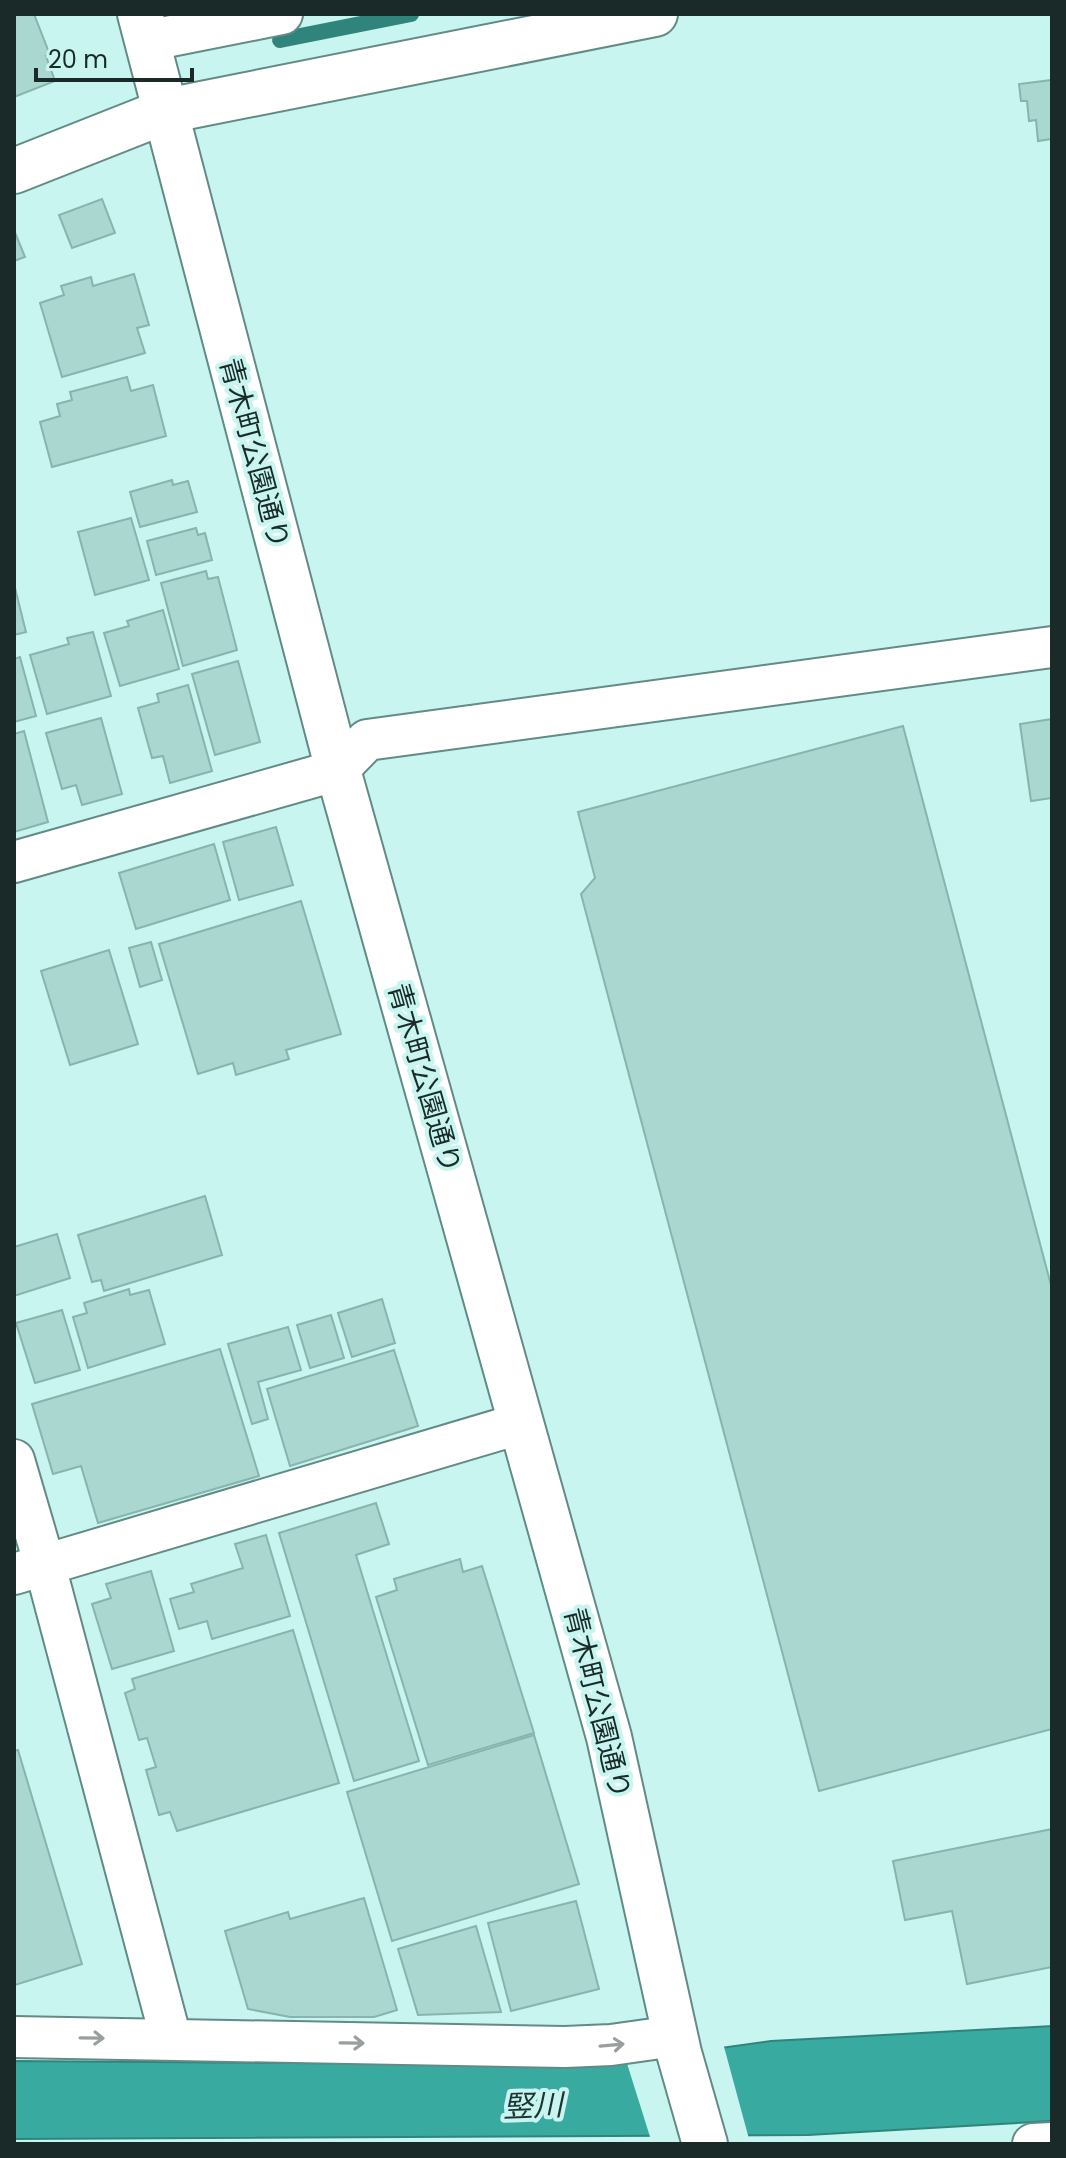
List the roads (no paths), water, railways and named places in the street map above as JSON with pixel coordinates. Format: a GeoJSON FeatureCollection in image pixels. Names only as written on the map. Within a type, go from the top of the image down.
{"type":"FeatureCollection","features":[{"type":"Feature","properties":{"kind":"street"},"geometry":{"type":"LineString","coordinates":[[143,28],[282,14]]}},
{"type":"Feature","properties":{"kind":"street"},"geometry":{"type":"LineString","coordinates":[[14,171],[166,111],[655,14]]}},
{"type":"Feature","properties":{"kind":"street","name":"青木町公園通り"},"geometry":{"type":"LineString","coordinates":[[143,28],[338,770],[609,1737],[677,2045],[705,2144]]}},
{"type":"Feature","properties":{"kind":"street"},"geometry":{"type":"LineString","coordinates":[[14,862],[338,770],[367,740],[1052,647]]}},
{"type":"Feature","properties":{"kind":"street"},"geometry":{"type":"LineString","coordinates":[[29,1570],[522,1423]]}},
{"type":"Feature","properties":{"kind":"street"},"geometry":{"type":"LineString","coordinates":[[14,1460],[29,1570],[171,2039]]}},
{"type":"Feature","properties":{"kind":"street"},"geometry":{"type":"LineString","coordinates":[[14,2037],[565,2047],[677,2045]]}},
{"type":"Feature","properties":{"kind":"street"},"geometry":{"type":"LineString","coordinates":[[1033,2144],[1052,2143]]}},
{"type":"Feature","properties":{"kind":"water","name":"竪川"},"geometry":{"type":"Polygon","coordinates":[[[1052,2026],[1052,2121],[808,2135],[14,2139],[14,2061],[598,2065],[771,2041],[1052,2026]]]}},
{"type":"Feature","properties":{"kind":"waterway"},"geometry":{"type":"LineString","coordinates":[[280,40],[411,14]]}}]}
